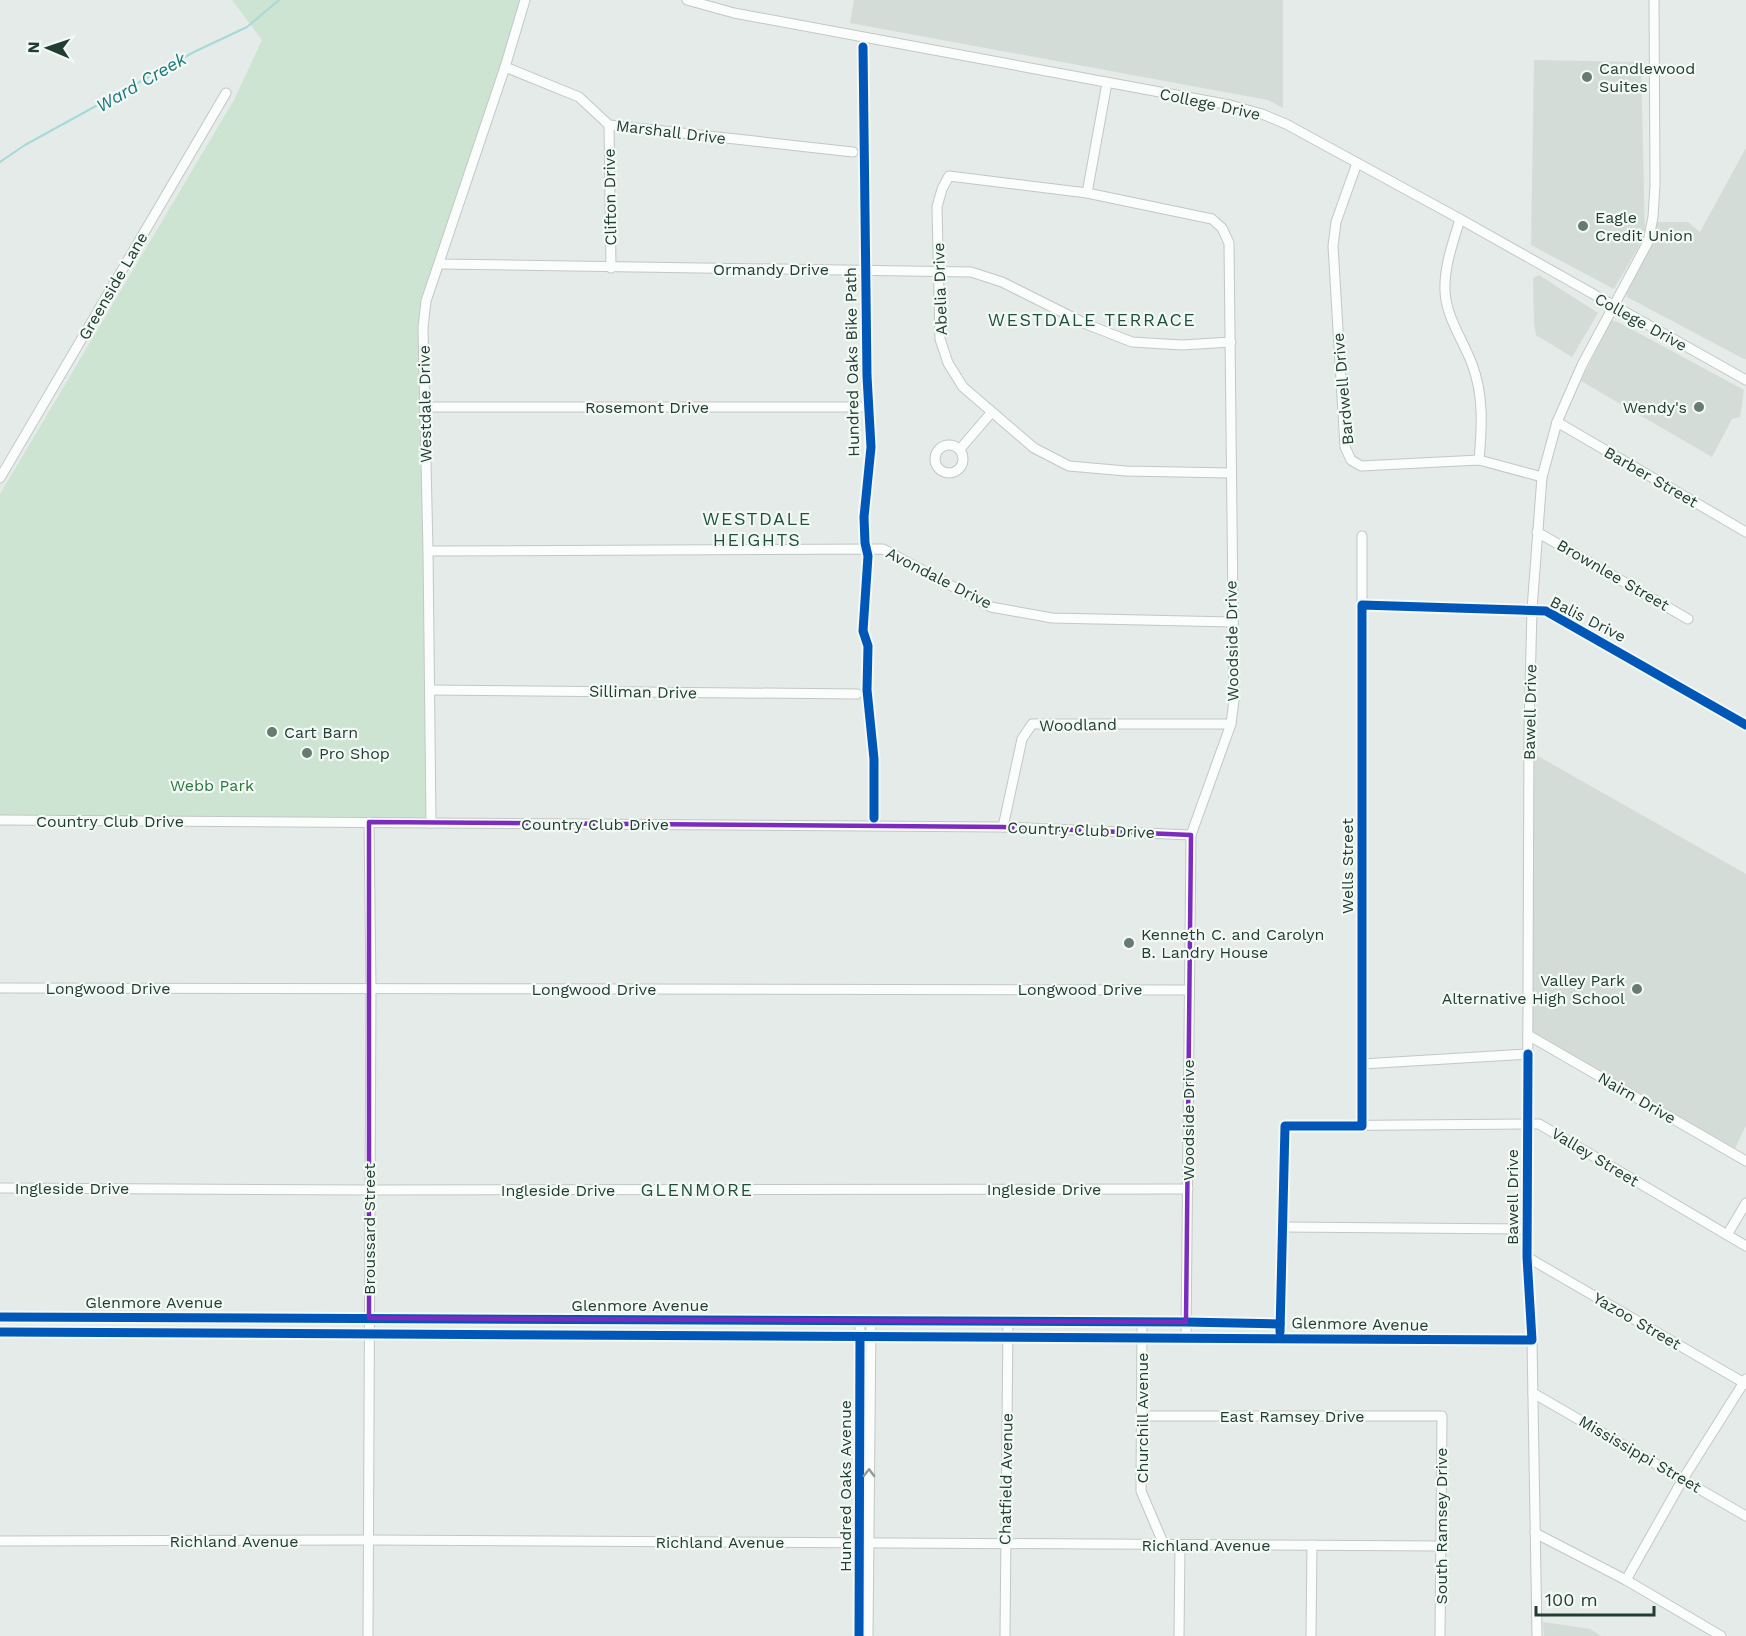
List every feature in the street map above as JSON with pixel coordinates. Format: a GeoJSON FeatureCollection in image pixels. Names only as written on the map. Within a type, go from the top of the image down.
{"type":"FeatureCollection","features":[{"type":"Feature","properties":{"kind":"street","name":"Westdale Drive"},"geometry":{"type":"LineString","coordinates":[[430,823],[429,551],[423,328],[426,301],[505,68],[525,0]]}},
{"type":"Feature","properties":{"kind":"street","name":"College Drive"},"geometry":{"type":"LineString","coordinates":[[687,0],[734,13],[1230,105],[1262,114],[1286,124],[1460,219],[1746,380]]}},
{"type":"Feature","properties":{"kind":"street","name":"Bawell Drive"},"geometry":{"type":"LineString","coordinates":[[1537,1636],[1532,1340],[1527,1257],[1527,1125],[1528,728],[1537,532],[1542,477],[1557,422],[1581,365],[1648,242],[1653,217],[1655,185],[1654,0]]}},
{"type":"Feature","properties":{"kind":"street","name":"Marshall Drive"},"geometry":{"type":"LineString","coordinates":[[505,68],[579,97],[609,125],[853,152]]}},
{"type":"Feature","properties":{"kind":"street"},"geometry":{"type":"LineString","coordinates":[[1088,193],[1107,83]]}},
{"type":"Feature","properties":{"kind":"street","name":"Greenside Lane"},"geometry":{"type":"LineString","coordinates":[[0,478],[226,93]]}},
{"type":"Feature","properties":{"kind":"street","name":"Clifton Drive"},"geometry":{"type":"LineString","coordinates":[[609,125],[611,268]]}},
{"type":"Feature","properties":{"kind":"street","name":"Bardwell Drive"},"geometry":{"type":"LineString","coordinates":[[1357,163],[1336,222],[1333,246],[1345,447],[1351,460],[1361,466],[1479,460],[1542,477]]}},
{"type":"Feature","properties":{"kind":"street","name":"Abelia Drive"},"geometry":{"type":"LineString","coordinates":[[1088,193],[949,176],[942,189],[937,207],[940,339],[948,363],[963,387],[991,413],[1034,448],[1070,466],[1126,471],[1230,473]]}},
{"type":"Feature","properties":{"kind":"street","name":"Woodside Drive"},"geometry":{"type":"LineString","coordinates":[[1088,193],[1212,219],[1222,228],[1229,243],[1234,700],[1231,724],[1191,835],[1186,1337]]}},
{"type":"Feature","properties":{"kind":"street"},"geometry":{"type":"LineString","coordinates":[[1460,219],[1446,267],[1445,293],[1452,320],[1479,387],[1482,415],[1479,460]]}},
{"type":"Feature","properties":{"kind":"street","name":"Ormandy Drive"},"geometry":{"type":"LineString","coordinates":[[439,264],[970,272],[1002,282],[1086,324],[1132,342],[1182,345],[1231,342]]}},
{"type":"Feature","properties":{"kind":"street","name":"Rosemont Drive"},"geometry":{"type":"LineString","coordinates":[[425,407],[868,406]]}},
{"type":"Feature","properties":{"kind":"street"},"geometry":{"type":"LineString","coordinates":[[960,449],[991,413]]}},
{"type":"Feature","properties":{"kind":"street","name":"Barber Street"},"geometry":{"type":"LineString","coordinates":[[1557,422],[1746,532]]}},
{"type":"Feature","properties":{"kind":"street","name":"Brownlee Street"},"geometry":{"type":"LineString","coordinates":[[1537,532],[1688,619]]}},
{"type":"Feature","properties":{"kind":"street","name":"Wells Street"},"geometry":{"type":"LineString","coordinates":[[1362,536],[1362,1126]]}},
{"type":"Feature","properties":{"kind":"street","name":"Avondale Drive"},"geometry":{"type":"LineString","coordinates":[[429,551],[883,549],[991,607],[1052,618],[1232,622]]}},
{"type":"Feature","properties":{"kind":"street","name":"Balis Drive"},"geometry":{"type":"LineString","coordinates":[[1362,605],[1546,611],[1746,725]]}},
{"type":"Feature","properties":{"kind":"street","name":"Silliman Drive"},"geometry":{"type":"LineString","coordinates":[[430,690],[856,694]]}},
{"type":"Feature","properties":{"kind":"street","name":"Woodland"},"geometry":{"type":"LineString","coordinates":[[1003,827],[1022,739],[1032,724],[1231,724]]}},
{"type":"Feature","properties":{"kind":"street","name":"Country Club Drive"},"geometry":{"type":"LineString","coordinates":[[0,820],[1003,827],[1191,835]]}},
{"type":"Feature","properties":{"kind":"street","name":"Broussard Street"},"geometry":{"type":"LineString","coordinates":[[368,1636],[371,989],[369,822]]}},
{"type":"Feature","properties":{"kind":"street","name":"Longwood Drive"},"geometry":{"type":"LineString","coordinates":[[0,988],[1189,990]]}},
{"type":"Feature","properties":{"kind":"street","name":"Nairn Drive"},"geometry":{"type":"LineString","coordinates":[[1528,1035],[1746,1161]]}},
{"type":"Feature","properties":{"kind":"street"},"geometry":{"type":"LineString","coordinates":[[1362,1064],[1528,1054]]}},
{"type":"Feature","properties":{"kind":"street","name":"Valley Street"},"geometry":{"type":"LineString","coordinates":[[1283,1227],[1285,1126],[1539,1124],[1746,1246]]}},
{"type":"Feature","properties":{"kind":"street","name":"Ingleside Drive"},"geometry":{"type":"LineString","coordinates":[[0,1188],[1188,1189]]}},
{"type":"Feature","properties":{"kind":"street"},"geometry":{"type":"LineString","coordinates":[[1727,1235],[1746,1203]]}},
{"type":"Feature","properties":{"kind":"street"},"geometry":{"type":"LineString","coordinates":[[1280,1338],[1283,1227],[1528,1229]]}},
{"type":"Feature","properties":{"kind":"street","name":"Yazoo Street"},"geometry":{"type":"LineString","coordinates":[[1527,1257],[1745,1382]]}},
{"type":"Feature","properties":{"kind":"street","name":"Glenmore Avenue"},"geometry":{"type":"LineString","coordinates":[[0,1317],[1280,1324]]}},
{"type":"Feature","properties":{"kind":"street","name":"Hundred Oaks Avenue"},"geometry":{"type":"LineString","coordinates":[[860,1321],[868,1636]]}},
{"type":"Feature","properties":{"kind":"street","name":"Hundred Oaks Avenue"},"geometry":{"type":"LineString","coordinates":[[859,1636],[871,1321]]}},
{"type":"Feature","properties":{"kind":"street","name":"Chatfield Avenue"},"geometry":{"type":"LineString","coordinates":[[1005,1636],[1008,1322]]}},
{"type":"Feature","properties":{"kind":"street","name":"Churchill Avenue"},"geometry":{"type":"LineString","coordinates":[[1142,1322],[1141,1491],[1164,1545]]}},
{"type":"Feature","properties":{"kind":"street","name":"Glenmore Avenue"},"geometry":{"type":"LineString","coordinates":[[0,1332],[1532,1340]]}},
{"type":"Feature","properties":{"kind":"street"},"geometry":{"type":"LineString","coordinates":[[1626,1580],[1683,1479],[1745,1382]]}},
{"type":"Feature","properties":{"kind":"street","name":"Mississippi Street"},"geometry":{"type":"LineString","coordinates":[[1533,1393],[1746,1516]]}},
{"type":"Feature","properties":{"kind":"street","name":"East Ramsey Drive"},"geometry":{"type":"LineString","coordinates":[[1142,1416],[1442,1416]]}},
{"type":"Feature","properties":{"kind":"street","name":"South Ramsey Drive"},"geometry":{"type":"LineString","coordinates":[[1440,1636],[1442,1416]]}},
{"type":"Feature","properties":{"kind":"street"},"geometry":{"type":"LineString","coordinates":[[1535,1533],[1626,1580],[1721,1636]]}},
{"type":"Feature","properties":{"kind":"street","name":"Richland Avenue"},"geometry":{"type":"LineString","coordinates":[[0,1541],[369,1540],[1440,1546]]}},
{"type":"Feature","properties":{"kind":"street"},"geometry":{"type":"LineString","coordinates":[[1179,1636],[1180,1545]]}},
{"type":"Feature","properties":{"kind":"street"},"geometry":{"type":"LineString","coordinates":[[1311,1636],[1312,1545]]}},
{"type":"Feature","properties":{"kind":"highlighted area"},"geometry":{"type":"Polygon","coordinates":[[[369,822],[1003,827],[1191,835],[1186,1322],[369,1318],[369,822]]]}},
{"type":"Feature","properties":{"kind":"shaded area"},"geometry":{"type":"Polygon","coordinates":[[[854,0],[1283,0],[1283,108],[1268,100],[850,23],[854,0]]]}},
{"type":"Feature","properties":{"kind":"shaded area"},"geometry":{"type":"Polygon","coordinates":[[[1534,60],[1641,62],[1645,236],[1614,289],[1531,245],[1534,60]]]}},
{"type":"Feature","properties":{"kind":"shaded area"},"geometry":{"type":"Polygon","coordinates":[[[1746,148],[1746,359],[1744,359],[1627,297],[1626,291],[1651,246],[1657,222],[1688,222],[1700,232],[1746,148]]]}},
{"type":"Feature","properties":{"kind":"shaded area"},"geometry":{"type":"Polygon","coordinates":[[[1539,275],[1598,313],[1572,357],[1536,335],[1533,278],[1539,275]]]}},
{"type":"Feature","properties":{"kind":"shaded area"},"geometry":{"type":"Polygon","coordinates":[[[1611,320],[1744,390],[1740,417],[1732,419],[1712,457],[1581,381],[1611,320]]]}},
{"type":"Feature","properties":{"kind":"shaded area","name":"Valley Park Alternative High School"},"geometry":{"type":"Polygon","coordinates":[[[1529,751],[1746,874],[1746,1125],[1733,1153],[1528,1035],[1529,751]]]}},
{"type":"Feature","properties":{"kind":"shaded area"},"geometry":{"type":"Polygon","coordinates":[[[1543,1622],[1590,1629],[1601,1636],[1544,1636],[1543,1622]]]}},
{"type":"Feature","properties":{"kind":"green space","name":"Webb Park"},"geometry":{"type":"Polygon","coordinates":[[[232,0],[529,0],[426,301],[431,823],[0,820],[0,494],[234,100],[262,40],[232,0]]]}},
{"type":"Feature","properties":{"kind":"waterway","name":"Ward Creek"},"geometry":{"type":"LineString","coordinates":[[0,162],[25,145],[194,52],[247,27],[279,0]]}},
{"type":"Feature","properties":{"kind":"cycle path","name":"Hundred Oaks Bike Path"},"geometry":{"type":"LineString","coordinates":[[863,47],[867,376],[871,447],[864,517],[868,556],[863,631],[868,646],[867,690],[874,759],[874,818]]}},
{"type":"Feature","properties":{"kind":"cycle path"},"geometry":{"type":"LineString","coordinates":[[1280,1332],[1285,1126],[1362,1126],[1362,605],[1546,611],[1746,725]]}},
{"type":"Feature","properties":{"kind":"cycle path"},"geometry":{"type":"LineString","coordinates":[[0,1332],[1532,1340],[1527,1257],[1528,1054]]}},
{"type":"Feature","properties":{"kind":"cycle path"},"geometry":{"type":"LineString","coordinates":[[0,1317],[1280,1324]]}},
{"type":"Feature","properties":{"kind":"cycle path"},"geometry":{"type":"LineString","coordinates":[[859,1636],[860,1337]]}},
{"type":"Feature","properties":{"kind":"place","name":"Candlewood Suites"},"geometry":{"type":"Point","coordinates":[1587,77]}},
{"type":"Feature","properties":{"kind":"place","name":"Eagle Credit Union"},"geometry":{"type":"Point","coordinates":[1583,226]}},
{"type":"Feature","properties":{"kind":"place","name":"Wendy's"},"geometry":{"type":"Point","coordinates":[1699,407]}},
{"type":"Feature","properties":{"kind":"place","name":"Cart Barn"},"geometry":{"type":"Point","coordinates":[272,732]}},
{"type":"Feature","properties":{"kind":"place","name":"Pro Shop"},"geometry":{"type":"Point","coordinates":[307,753]}},
{"type":"Feature","properties":{"kind":"place","name":"Kenneth C. and Carolyn B. Landry House"},"geometry":{"type":"Point","coordinates":[1129,943]}},
{"type":"Feature","properties":{"kind":"place","name":"Valley Park Alternative High School"},"geometry":{"type":"Point","coordinates":[1637,989]}},
{"type":"Feature","properties":{"kind":"district","name":"WESTDALE TERRACE"},"geometry":{"type":"Point","coordinates":[1092,319]}},
{"type":"Feature","properties":{"kind":"district","name":"WESTDALE HEIGHTS"},"geometry":{"type":"Point","coordinates":[757,528]}},
{"type":"Feature","properties":{"kind":"district","name":"GLENMORE"},"geometry":{"type":"Point","coordinates":[697,1189]}}]}
